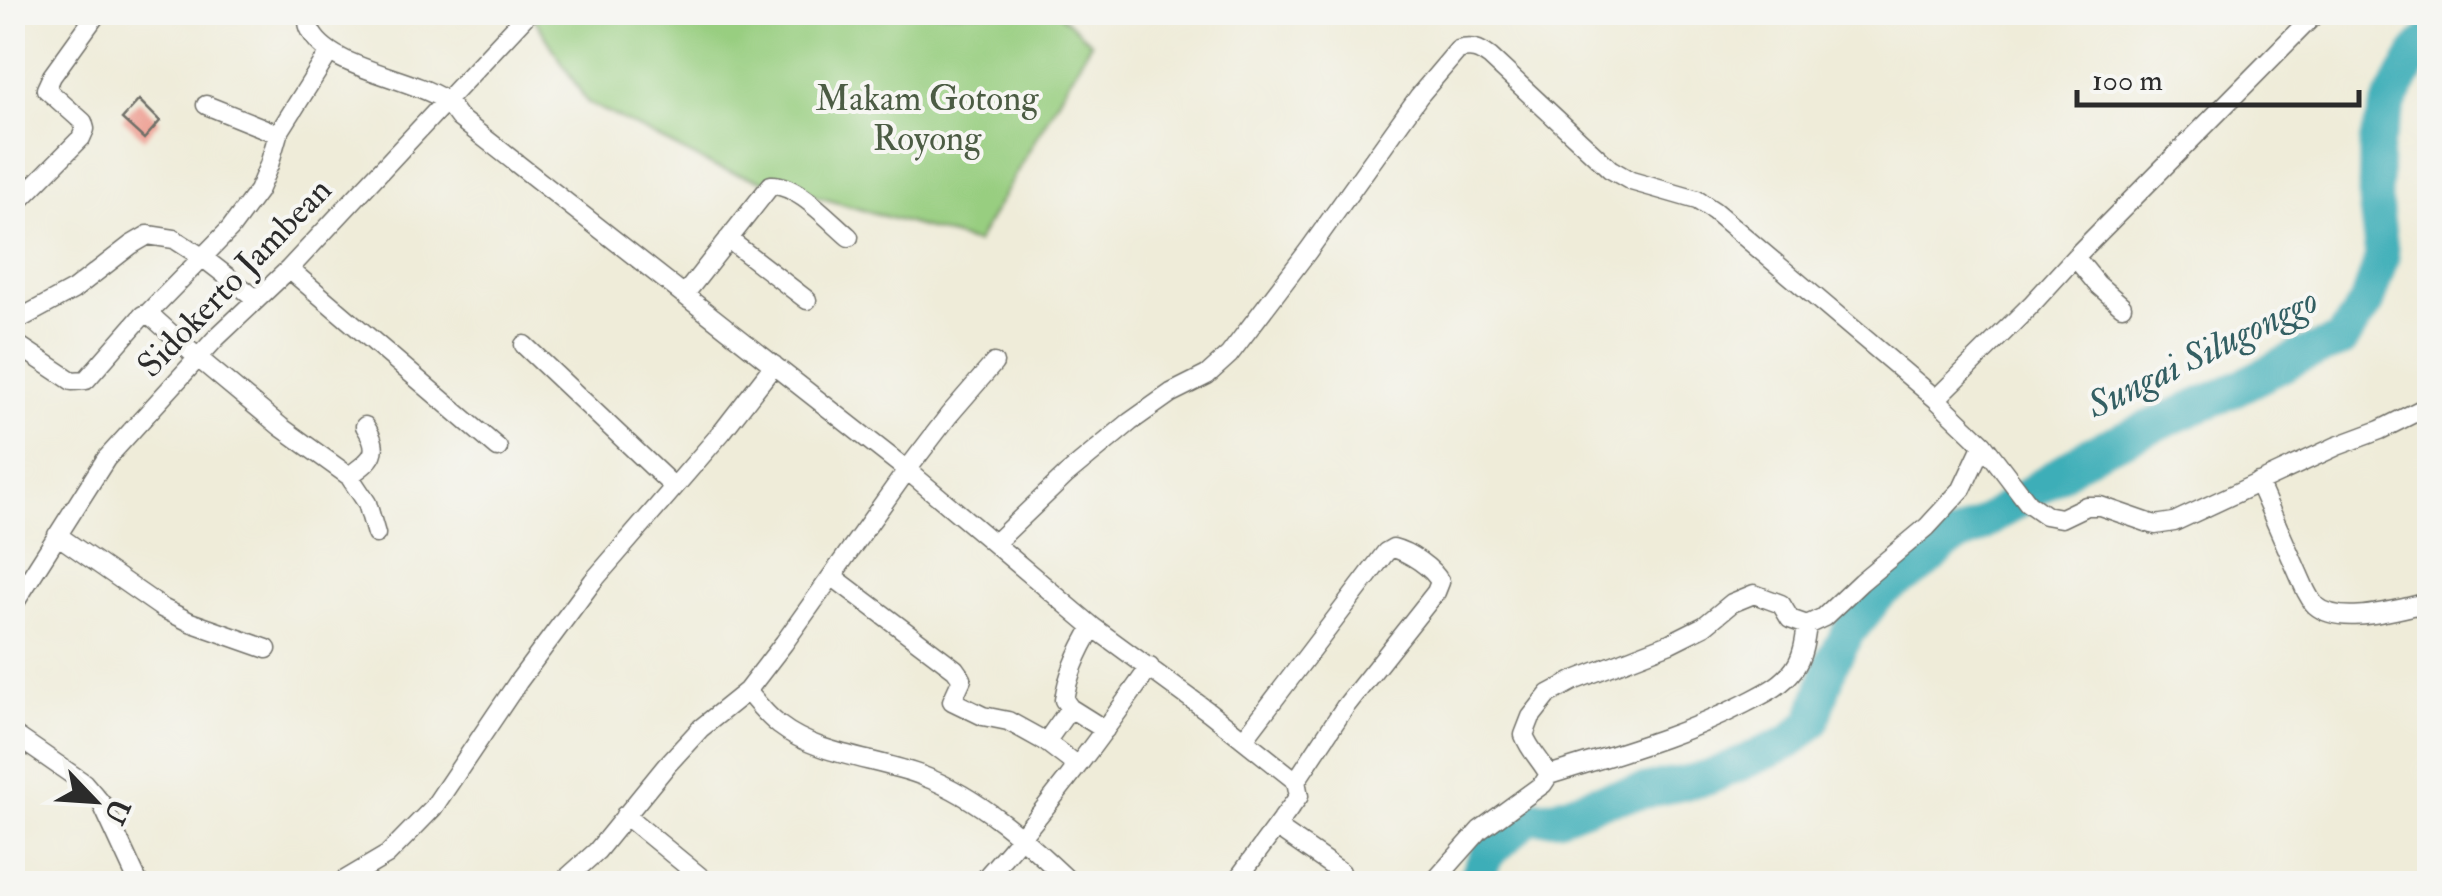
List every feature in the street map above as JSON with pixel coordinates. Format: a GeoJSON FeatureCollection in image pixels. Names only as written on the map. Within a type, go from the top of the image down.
{"type":"FeatureCollection","features":[{"type":"Feature","properties":{"kind":"street"},"geometry":{"type":"LineString","coordinates":[[15,201],[77,145],[85,130],[82,122],[46,89],[98,12]]}},
{"type":"Feature","properties":{"kind":"street"},"geometry":{"type":"LineString","coordinates":[[307,12],[310,29],[329,53],[403,80],[446,101],[459,118],[907,470],[1094,627],[1296,781]]}},
{"type":"Feature","properties":{"kind":"street","name":"Sidokerto Jambean"},"geometry":{"type":"LineString","coordinates":[[12,607],[106,459],[529,12]]}},
{"type":"Feature","properties":{"kind":"street"},"geometry":{"type":"LineString","coordinates":[[1936,399],[2317,12]]}},
{"type":"Feature","properties":{"kind":"street"},"geometry":{"type":"LineString","coordinates":[[995,544],[1099,448],[1171,393],[1207,376],[1229,355],[1419,96],[1458,50],[1466,47],[1490,57],[1610,169],[1631,182],[1697,200],[1714,211],[1936,399],[1983,445],[2028,502],[2044,515],[2061,518],[2086,506],[2100,506],[2154,525],[2174,522],[2430,405]]}},
{"type":"Feature","properties":{"kind":"street"},"geometry":{"type":"LineString","coordinates":[[12,340],[72,380],[86,380],[143,315],[230,229],[258,192],[278,134],[329,53]]}},
{"type":"Feature","properties":{"kind":"street"},"geometry":{"type":"LineString","coordinates":[[206,105],[278,134]]}},
{"type":"Feature","properties":{"kind":"street"},"geometry":{"type":"LineString","coordinates":[[685,294],[776,183],[798,194],[850,237]]}},
{"type":"Feature","properties":{"kind":"street"},"geometry":{"type":"LineString","coordinates":[[12,323],[73,290],[148,235],[174,239],[256,298]]}},
{"type":"Feature","properties":{"kind":"street"},"geometry":{"type":"LineString","coordinates":[[728,239],[807,300]]}},
{"type":"Feature","properties":{"kind":"street"},"geometry":{"type":"LineString","coordinates":[[2075,257],[2122,306]]}},
{"type":"Feature","properties":{"kind":"street"},"geometry":{"type":"LineString","coordinates":[[289,269],[498,448]]}},
{"type":"Feature","properties":{"kind":"street"},"geometry":{"type":"LineString","coordinates":[[148,313],[282,428],[350,476],[368,503],[376,534]]}},
{"type":"Feature","properties":{"kind":"street"},"geometry":{"type":"LineString","coordinates":[[524,345],[674,486]]}},
{"type":"Feature","properties":{"kind":"street"},"geometry":{"type":"LineString","coordinates":[[560,884],[596,851],[701,728],[747,691],[907,470],[994,363]]}},
{"type":"Feature","properties":{"kind":"street"},"geometry":{"type":"LineString","coordinates":[[338,884],[388,855],[433,808],[572,610],[774,365]]}},
{"type":"Feature","properties":{"kind":"street"},"geometry":{"type":"LineString","coordinates":[[350,476],[374,454],[375,442],[365,426]]}},
{"type":"Feature","properties":{"kind":"street"},"geometry":{"type":"LineString","coordinates":[[1549,775],[1524,735],[1531,717],[1549,694],[1670,643],[1704,626],[1732,603],[1754,594],[1780,604],[1790,619],[1807,625],[1824,617],[1927,527],[1962,489],[1983,445]]}},
{"type":"Feature","properties":{"kind":"street"},"geometry":{"type":"LineString","coordinates":[[2258,482],[2306,592],[2317,607],[2353,617],[2430,602]]}},
{"type":"Feature","properties":{"kind":"street"},"geometry":{"type":"LineString","coordinates":[[57,535],[162,608],[267,649]]}},
{"type":"Feature","properties":{"kind":"street"},"geometry":{"type":"LineString","coordinates":[[1234,884],[1298,796],[1296,781],[1345,707],[1436,592],[1440,582],[1437,576],[1401,550],[1393,548],[1386,552],[1244,739]]}},
{"type":"Feature","properties":{"kind":"street"},"geometry":{"type":"LineString","coordinates":[[832,576],[956,670],[962,680],[952,701],[984,716],[1008,720],[1076,765]]}},
{"type":"Feature","properties":{"kind":"street"},"geometry":{"type":"LineString","coordinates":[[1432,884],[1480,830],[1543,784],[1549,775],[1676,734],[1772,691],[1795,668],[1807,625]]}},
{"type":"Feature","properties":{"kind":"street"},"geometry":{"type":"LineString","coordinates":[[1094,627],[1068,679],[1064,700],[1105,730]]}},
{"type":"Feature","properties":{"kind":"street"},"geometry":{"type":"LineString","coordinates":[[980,884],[1022,837],[1150,667]]}},
{"type":"Feature","properties":{"kind":"street"},"geometry":{"type":"LineString","coordinates":[[747,691],[780,726],[799,737],[821,747],[921,775],[954,790],[1022,837],[1072,884]]}},
{"type":"Feature","properties":{"kind":"street"},"geometry":{"type":"LineString","coordinates":[[1046,742],[1070,708]]}},
{"type":"Feature","properties":{"kind":"street"},"geometry":{"type":"LineString","coordinates":[[12,733],[84,783],[102,804],[139,884]]}},
{"type":"Feature","properties":{"kind":"street"},"geometry":{"type":"LineString","coordinates":[[625,815],[709,884]]}},
{"type":"Feature","properties":{"kind":"street"},"geometry":{"type":"LineString","coordinates":[[1276,827],[1342,872],[1344,884]]}},
{"type":"Feature","properties":{"kind":"street"},"geometry":{"type":"LineString","coordinates":[[12,876],[22,884]]}},
{"type":"Feature","properties":{"kind":"green space","name":"Makam Gotong Royong"},"geometry":{"type":"Polygon","coordinates":[[[543,12],[1063,12],[1061,16],[1091,42],[976,243],[715,167],[587,102],[534,18],[543,12]]]}},
{"type":"Feature","properties":{"kind":"building"},"geometry":{"type":"Polygon","coordinates":[[[139,100],[160,121],[144,139],[122,119],[139,100]]]}},
{"type":"Feature","properties":{"kind":"waterway","name":"Sungai Silugonggo"},"geometry":{"type":"LineString","coordinates":[[1473,884],[1487,855],[1528,817],[1557,816],[1597,801],[1708,778],[1790,742],[1813,721],[1832,662],[1850,630],[1883,590],[1919,568],[1947,543],[1983,524],[2090,453],[2221,396],[2302,355],[2341,341],[2367,302],[2382,257],[2375,202],[2376,143],[2390,102],[2419,50],[2430,39]]}}]}
